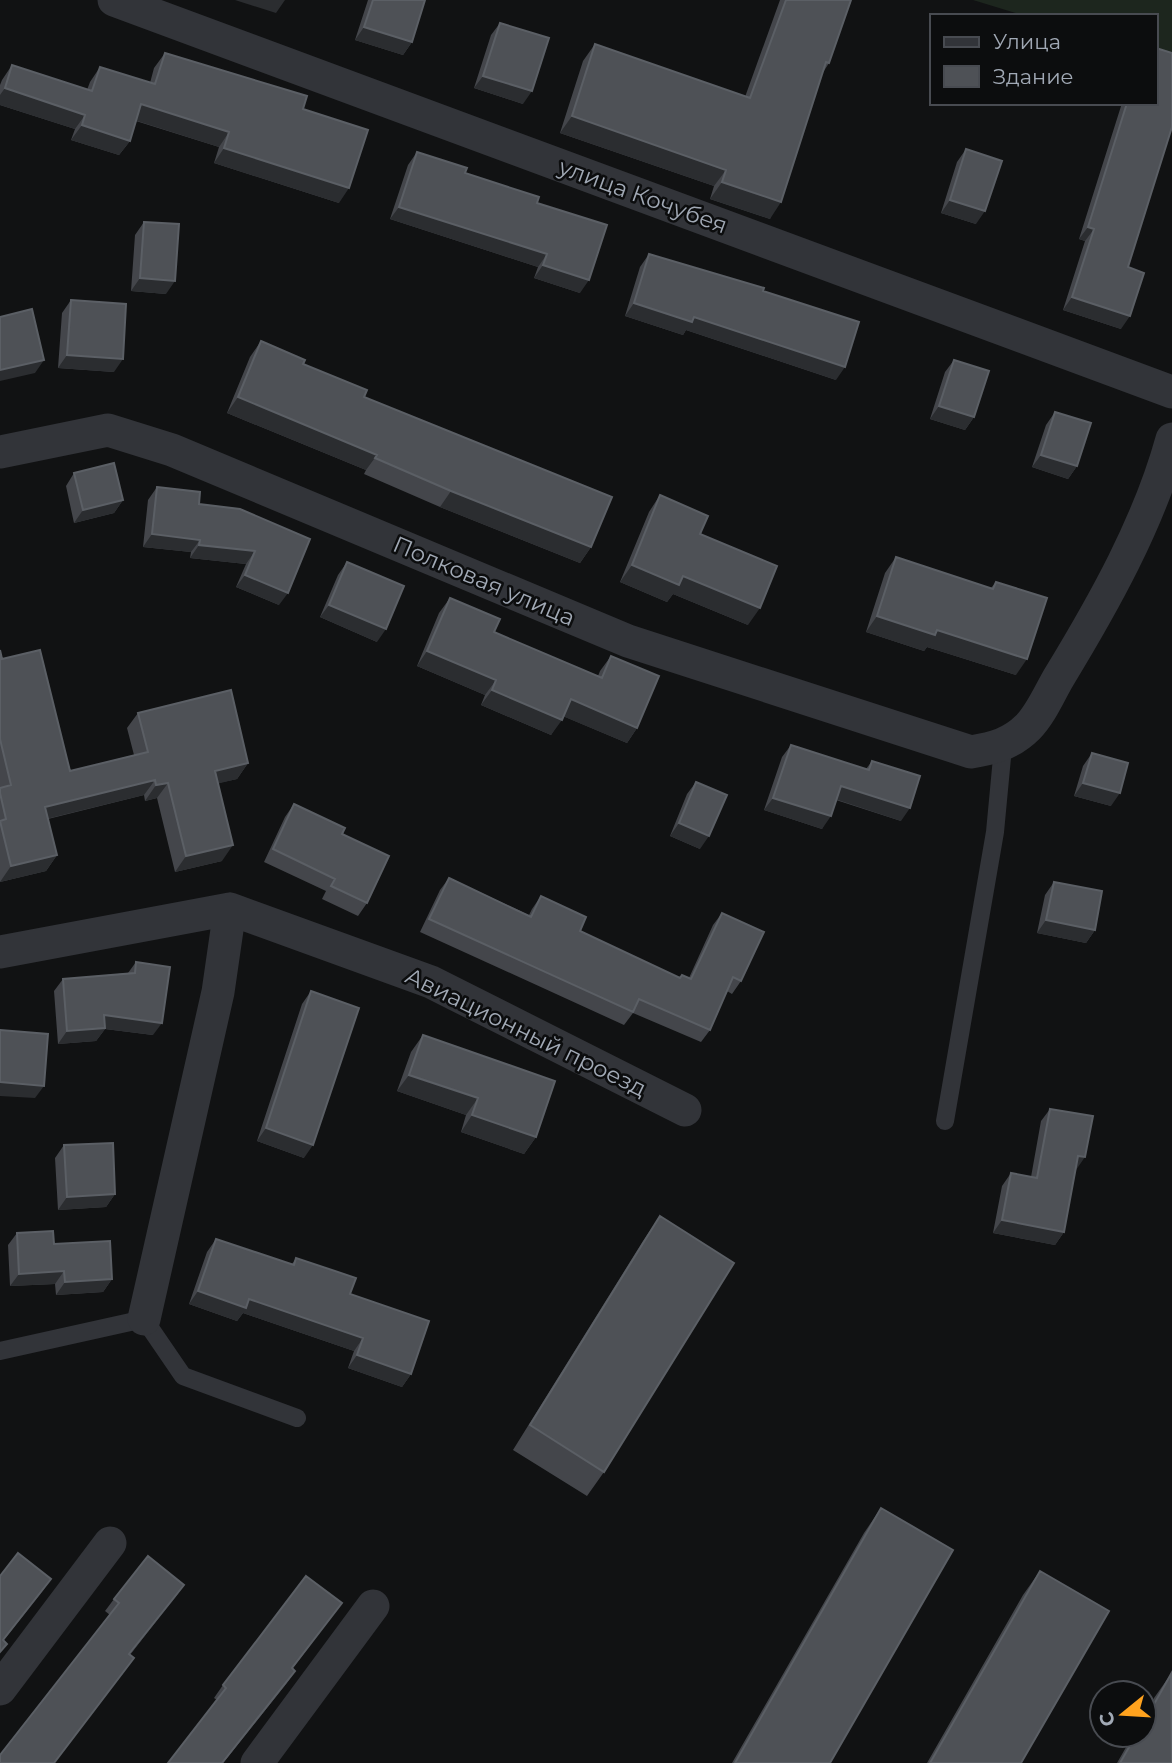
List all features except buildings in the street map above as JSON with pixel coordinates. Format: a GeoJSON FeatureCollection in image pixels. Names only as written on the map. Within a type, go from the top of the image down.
{"type":"FeatureCollection","features":[{"type":"Feature","properties":{"kind":"street","name":"улица Кочубея"},"geometry":{"type":"LineString","coordinates":[[114,0],[1172,392]]}},
{"type":"Feature","properties":{"kind":"street","name":"Полковая улица"},"geometry":{"type":"LineString","coordinates":[[0,452],[108,430],[159,446],[628,641],[971,752],[1003,747]]}},
{"type":"Feature","properties":{"kind":"street"},"geometry":{"type":"LineString","coordinates":[[1003,747],[1030,726],[1086,632],[1167,480],[1172,439]]}},
{"type":"Feature","properties":{"kind":"street"},"geometry":{"type":"LineString","coordinates":[[0,952],[230,909],[218,992],[144,1319]]}},
{"type":"Feature","properties":{"kind":"street","name":"Авиационный проезд"},"geometry":{"type":"LineString","coordinates":[[230,909],[431,982],[685,1111]]}},
{"type":"Feature","properties":{"kind":"street"},"geometry":{"type":"LineString","coordinates":[[0,1689],[110,1543]]}},
{"type":"Feature","properties":{"kind":"street"},"geometry":{"type":"LineString","coordinates":[[257,1763],[373,1606]]}},
{"type":"Feature","properties":{"kind":"lane"},"geometry":{"type":"LineString","coordinates":[[945,1121],[995,832],[1003,747]]}},
{"type":"Feature","properties":{"kind":"lane"},"geometry":{"type":"LineString","coordinates":[[0,1351],[144,1319],[183,1376],[297,1418]]}},
{"type":"Feature","properties":{"kind":"shaded area"},"geometry":{"type":"Polygon","coordinates":[[[973,0],[1172,0],[1172,60],[1158,56],[1158,14],[1018,14],[973,0]]]}}]}
